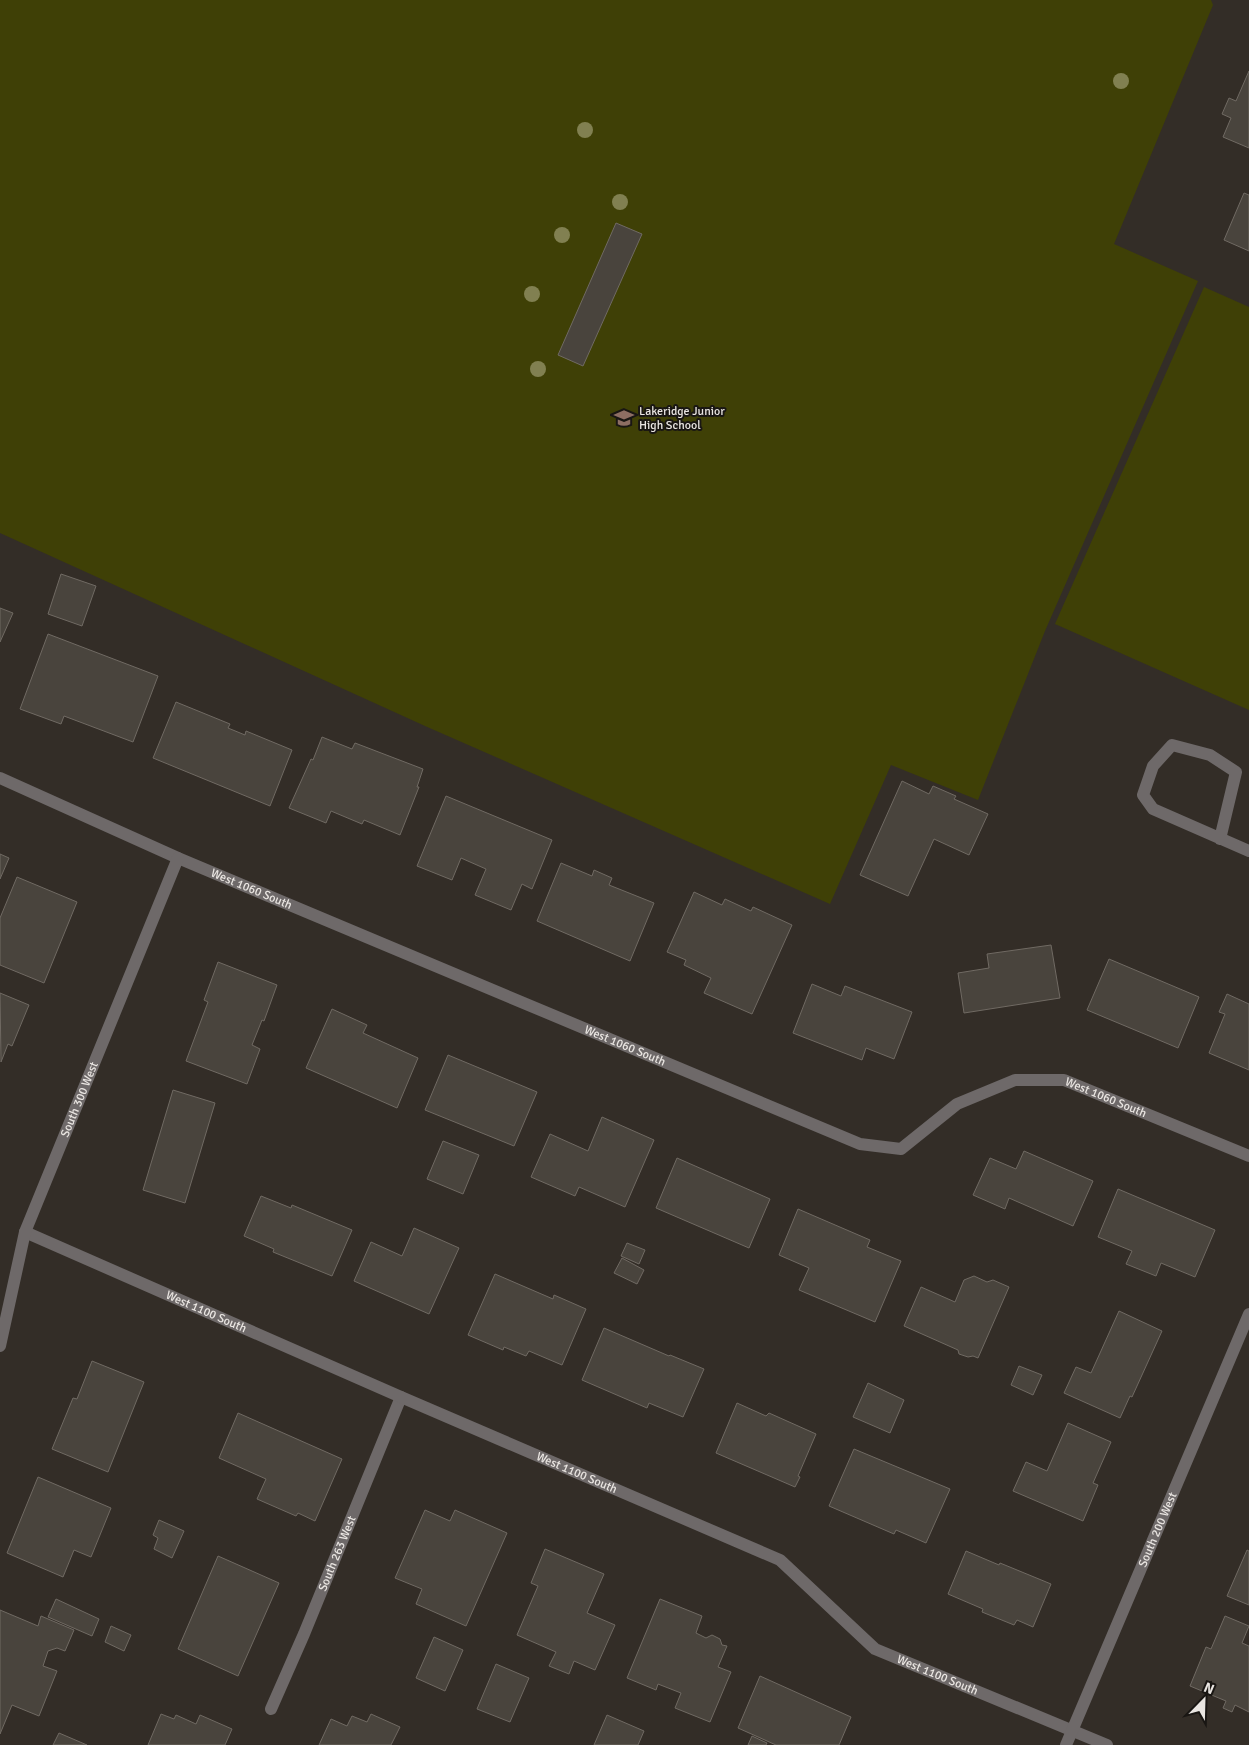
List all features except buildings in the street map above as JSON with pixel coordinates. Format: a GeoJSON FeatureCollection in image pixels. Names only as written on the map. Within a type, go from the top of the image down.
{"type":"FeatureCollection","features":[{"type":"Feature","properties":{"kind":"street"},"geometry":{"type":"LineString","coordinates":[[1220,839],[1236,772],[1210,755],[1172,745],[1153,766],[1143,796],[1153,809],[1220,839],[1249,851]]}},
{"type":"Feature","properties":{"kind":"street","name":"West 1060 South"},"geometry":{"type":"LineString","coordinates":[[0,778],[178,858],[860,1144],[901,1148],[957,1104],[1015,1080],[1064,1080],[1249,1156]]}},
{"type":"Feature","properties":{"kind":"street","name":"South 300 West"},"geometry":{"type":"LineString","coordinates":[[0,1346],[25,1232],[178,858]]}},
{"type":"Feature","properties":{"kind":"street","name":"West 1100 South"},"geometry":{"type":"LineString","coordinates":[[25,1232],[400,1397],[780,1560],[875,1649],[1107,1745]]}},
{"type":"Feature","properties":{"kind":"street","name":"South 200 West"},"geometry":{"type":"LineString","coordinates":[[1066,1745],[1249,1314]]}},
{"type":"Feature","properties":{"kind":"street","name":"South 263 West"},"geometry":{"type":"LineString","coordinates":[[271,1709],[304,1634],[400,1397]]}},
{"type":"Feature","properties":{"kind":"shaded area","name":"Lakeridge Junior High School"},"geometry":{"type":"Polygon","coordinates":[[[0,0],[1211,0],[1213,5],[1114,244],[1198,281],[1045,631],[978,800],[891,765],[830,904],[425,726],[0,533],[0,0]]]}},
{"type":"Feature","properties":{"kind":"shaded area"},"geometry":{"type":"Polygon","coordinates":[[[1204,287],[1249,307],[1249,710],[1055,624],[1204,287]]]}},
{"type":"Feature","properties":{"kind":"place","name":"Lakeridge Junior High School"},"geometry":{"type":"Point","coordinates":[624,418]}}]}
